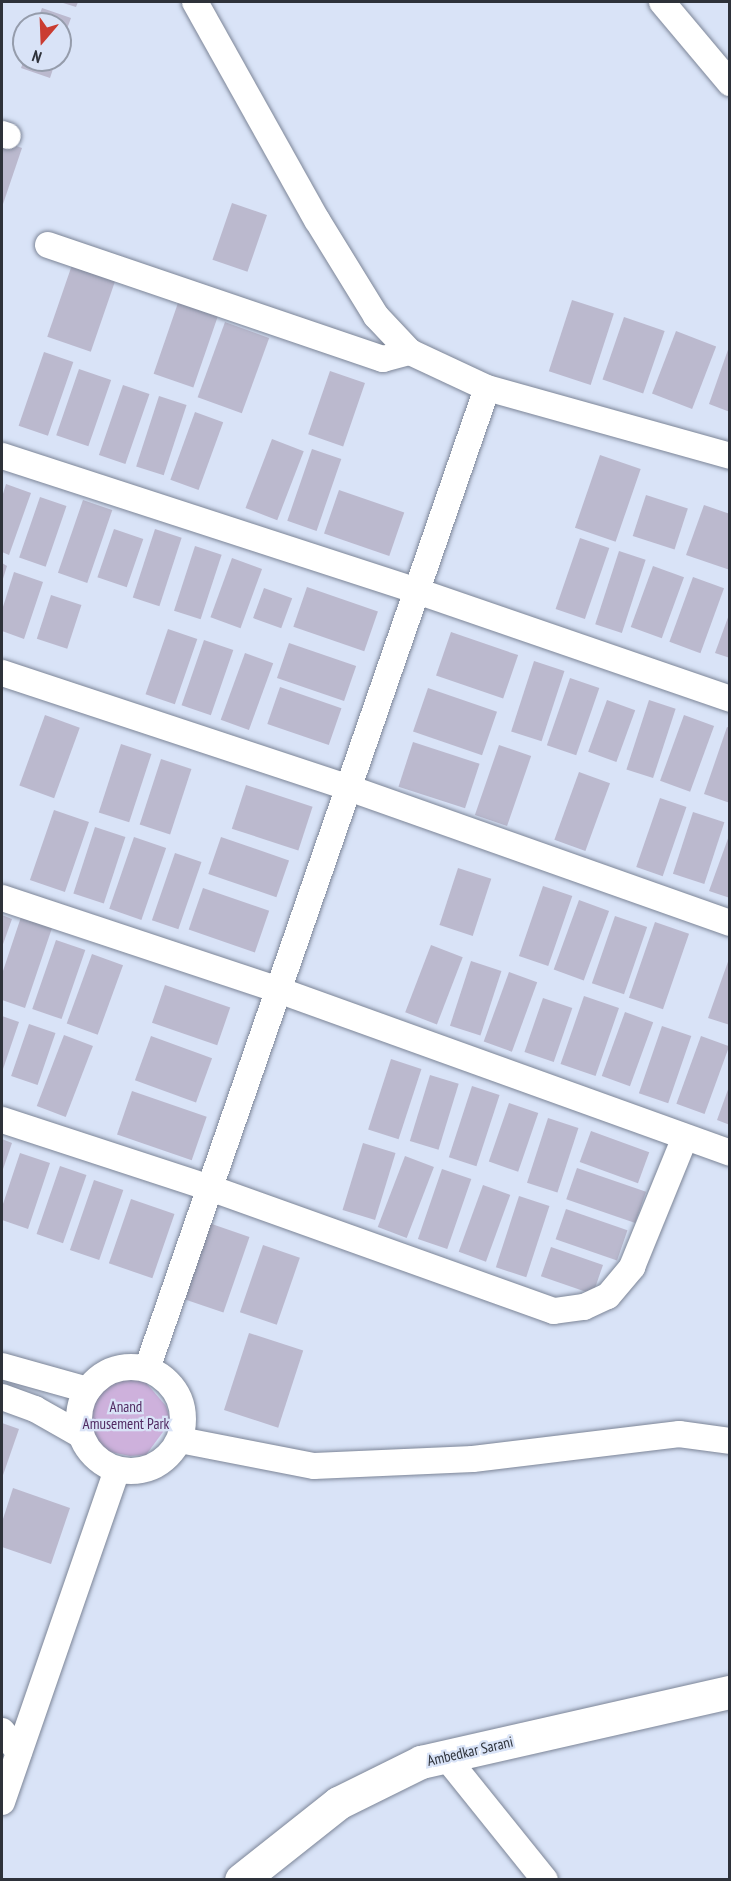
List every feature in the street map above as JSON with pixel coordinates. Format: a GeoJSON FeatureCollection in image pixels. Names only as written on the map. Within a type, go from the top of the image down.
{"type":"FeatureCollection","features":[{"type":"Feature","properties":{"kind":"street"},"geometry":{"type":"LineString","coordinates":[[195,2],[323,230],[376,316],[410,352],[487,388],[729,456]]}},
{"type":"Feature","properties":{"kind":"street"},"geometry":{"type":"LineString","coordinates":[[662,2],[729,83]]}},
{"type":"Feature","properties":{"kind":"street"},"geometry":{"type":"LineString","coordinates":[[48,244],[383,359],[410,352]]}},
{"type":"Feature","properties":{"kind":"street"},"geometry":{"type":"LineString","coordinates":[[147,1369],[487,388]]}},
{"type":"Feature","properties":{"kind":"street"},"geometry":{"type":"LineString","coordinates":[[2,456],[417,591],[729,699]]}},
{"type":"Feature","properties":{"kind":"street"},"geometry":{"type":"LineString","coordinates":[[2,673],[349,788],[729,923]]}},
{"type":"Feature","properties":{"kind":"street"},"geometry":{"type":"LineString","coordinates":[[2,897],[278,990],[729,1153]]}},
{"type":"Feature","properties":{"kind":"street"},"geometry":{"type":"LineString","coordinates":[[2,1120],[210,1188],[554,1311],[584,1307],[608,1296],[632,1267],[685,1137]]}},
{"type":"Feature","properties":{"kind":"street"},"geometry":{"type":"LineString","coordinates":[[2,1366],[88,1390]]}},
{"type":"Feature","properties":{"kind":"street"},"geometry":{"type":"LineString","coordinates":[[2,1397],[35,1409],[81,1435],[100,1462],[117,1470],[153,1467],[171,1454],[180,1440],[184,1421],[177,1392],[164,1378],[147,1369],[117,1369],[100,1377],[88,1390],[79,1420],[81,1435]]}},
{"type":"Feature","properties":{"kind":"street"},"geometry":{"type":"LineString","coordinates":[[180,1440],[314,1466],[473,1459],[679,1434],[729,1441]]}},
{"type":"Feature","properties":{"kind":"street"},"geometry":{"type":"LineString","coordinates":[[2,1802],[117,1470]]}},
{"type":"Feature","properties":{"kind":"street","name":"Ambedkar Sarani"},"geometry":{"type":"LineString","coordinates":[[242,1880],[338,1803],[421,1762],[729,1692]]}},
{"type":"Feature","properties":{"kind":"street"},"geometry":{"type":"LineString","coordinates":[[2,1731],[19,1752]]}},
{"type":"Feature","properties":{"kind":"street"},"geometry":{"type":"LineString","coordinates":[[446,1757],[545,1880]]}},
{"type":"Feature","properties":{"kind":"green space","name":"Anand Amusement Park"},"geometry":{"type":"Polygon","coordinates":[[[121,1375],[142,1378],[166,1406],[171,1421],[146,1455],[130,1456],[110,1452],[95,1440],[89,1420],[91,1399],[100,1387],[121,1375]]]}},
{"type":"Feature","properties":{"kind":"building"},"geometry":{"type":"Polygon","coordinates":[[[60,2],[78,2],[76,7],[60,2]]]}},
{"type":"Feature","properties":{"kind":"building"},"geometry":{"type":"Polygon","coordinates":[[[42,8],[54,12],[40,12],[42,8]]]}},
{"type":"Feature","properties":{"kind":"building"},"geometry":{"type":"Polygon","coordinates":[[[33,72],[52,72],[50,78],[33,72]]]}},
{"type":"Feature","properties":{"kind":"building"},"geometry":{"type":"Polygon","coordinates":[[[2,141],[22,148],[2,207],[2,141]]]}},
{"type":"Feature","properties":{"kind":"building"},"geometry":{"type":"Polygon","coordinates":[[[232,203],[267,215],[247,272],[212,260],[232,203]]]}},
{"type":"Feature","properties":{"kind":"building"},"geometry":{"type":"Polygon","coordinates":[[[73,262],[116,277],[91,352],[47,337],[73,262]]]}},
{"type":"Feature","properties":{"kind":"building"},"geometry":{"type":"Polygon","coordinates":[[[179,300],[219,314],[193,387],[154,374],[179,300]]]}},
{"type":"Feature","properties":{"kind":"building"},"geometry":{"type":"Polygon","coordinates":[[[572,300],[614,314],[591,385],[549,371],[572,300]]]}},
{"type":"Feature","properties":{"kind":"building"},"geometry":{"type":"Polygon","coordinates":[[[624,317],[665,331],[643,393],[603,379],[624,317]]]}},
{"type":"Feature","properties":{"kind":"building"},"geometry":{"type":"Polygon","coordinates":[[[225,322],[269,338],[242,413],[198,397],[225,322]]]}},
{"type":"Feature","properties":{"kind":"building"},"geometry":{"type":"Polygon","coordinates":[[[676,331],[716,346],[692,409],[652,394],[676,331]]]}},
{"type":"Feature","properties":{"kind":"building"},"geometry":{"type":"Polygon","coordinates":[[[730,344],[730,412],[709,404],[730,344]]]}},
{"type":"Feature","properties":{"kind":"building"},"geometry":{"type":"Polygon","coordinates":[[[44,352],[73,362],[48,436],[19,426],[44,352]]]}},
{"type":"Feature","properties":{"kind":"building"},"geometry":{"type":"Polygon","coordinates":[[[79,369],[111,380],[88,446],[56,435],[79,369]]]}},
{"type":"Feature","properties":{"kind":"building"},"geometry":{"type":"Polygon","coordinates":[[[330,371],[365,383],[343,446],[308,434],[330,371]]]}},
{"type":"Feature","properties":{"kind":"building"},"geometry":{"type":"Polygon","coordinates":[[[123,385],[149,394],[125,464],[99,455],[123,385]]]}},
{"type":"Feature","properties":{"kind":"building"},"geometry":{"type":"Polygon","coordinates":[[[159,396],[187,405],[164,475],[136,466],[159,396]]]}},
{"type":"Feature","properties":{"kind":"building"},"geometry":{"type":"Polygon","coordinates":[[[195,412],[223,422],[199,490],[170,480],[195,412]]]}},
{"type":"Feature","properties":{"kind":"building"},"geometry":{"type":"Polygon","coordinates":[[[272,439],[304,451],[277,520],[245,508],[272,439]]]}},
{"type":"Feature","properties":{"kind":"building"},"geometry":{"type":"Polygon","coordinates":[[[312,449],[341,459],[317,531],[287,521],[312,449]]]}},
{"type":"Feature","properties":{"kind":"building"},"geometry":{"type":"Polygon","coordinates":[[[600,455],[641,469],[616,542],[575,528],[600,455]]]}},
{"type":"Feature","properties":{"kind":"building"},"geometry":{"type":"Polygon","coordinates":[[[6,484],[31,493],[9,555],[2,552],[2,497],[6,484]]]}},
{"type":"Feature","properties":{"kind":"building"},"geometry":{"type":"Polygon","coordinates":[[[339,490],[404,512],[389,556],[324,533],[339,490]]]}},
{"type":"Feature","properties":{"kind":"building"},"geometry":{"type":"Polygon","coordinates":[[[646,495],[688,509],[675,549],[633,536],[646,495]]]}},
{"type":"Feature","properties":{"kind":"building"},"geometry":{"type":"Polygon","coordinates":[[[40,497],[66,506],[46,567],[19,558],[40,497]]]}},
{"type":"Feature","properties":{"kind":"building"},"geometry":{"type":"Polygon","coordinates":[[[83,500],[112,510],[87,583],[58,573],[83,500]]]}},
{"type":"Feature","properties":{"kind":"building"},"geometry":{"type":"Polygon","coordinates":[[[704,505],[730,514],[730,570],[686,555],[704,505]]]}},
{"type":"Feature","properties":{"kind":"building"},"geometry":{"type":"Polygon","coordinates":[[[114,529],[143,539],[127,587],[97,577],[114,529]]]}},
{"type":"Feature","properties":{"kind":"building"},"geometry":{"type":"Polygon","coordinates":[[[155,529],[182,538],[159,606],[133,597],[155,529]]]}},
{"type":"Feature","properties":{"kind":"building"},"geometry":{"type":"Polygon","coordinates":[[[580,538],[609,548],[585,619],[556,609],[580,538]]]}},
{"type":"Feature","properties":{"kind":"building"},"geometry":{"type":"Polygon","coordinates":[[[195,546],[222,555],[201,619],[174,611],[195,546]]]}},
{"type":"Feature","properties":{"kind":"building"},"geometry":{"type":"Polygon","coordinates":[[[619,551],[646,560],[622,633],[595,624],[619,551]]]}},
{"type":"Feature","properties":{"kind":"building"},"geometry":{"type":"Polygon","coordinates":[[[232,558],[262,569],[241,628],[210,617],[232,558]]]}},
{"type":"Feature","properties":{"kind":"building"},"geometry":{"type":"Polygon","coordinates":[[[2,563],[7,566],[2,582],[2,563]]]}},
{"type":"Feature","properties":{"kind":"building"},"geometry":{"type":"Polygon","coordinates":[[[653,566],[684,577],[662,638],[631,627],[653,566]]]}},
{"type":"Feature","properties":{"kind":"building"},"geometry":{"type":"Polygon","coordinates":[[[14,572],[43,582],[24,639],[2,631],[2,610],[14,572]]]}},
{"type":"Feature","properties":{"kind":"building"},"geometry":{"type":"Polygon","coordinates":[[[693,577],[724,588],[700,653],[669,642],[693,577]]]}},
{"type":"Feature","properties":{"kind":"building"},"geometry":{"type":"Polygon","coordinates":[[[307,587],[378,611],[364,651],[293,627],[307,587]]]}},
{"type":"Feature","properties":{"kind":"building"},"geometry":{"type":"Polygon","coordinates":[[[264,588],[292,598],[281,628],[253,618],[264,588]]]}},
{"type":"Feature","properties":{"kind":"building"},"geometry":{"type":"Polygon","coordinates":[[[51,595],[81,605],[67,649],[37,639],[51,595]]]}},
{"type":"Feature","properties":{"kind":"building"},"geometry":{"type":"Polygon","coordinates":[[[730,612],[730,658],[715,653],[730,612]]]}},
{"type":"Feature","properties":{"kind":"building"},"geometry":{"type":"Polygon","coordinates":[[[168,629],[197,639],[175,704],[146,694],[168,629]]]}},
{"type":"Feature","properties":{"kind":"building"},"geometry":{"type":"Polygon","coordinates":[[[451,632],[518,655],[503,699],[436,675],[451,632]]]}},
{"type":"Feature","properties":{"kind":"building"},"geometry":{"type":"Polygon","coordinates":[[[204,640],[233,650],[211,715],[182,705],[204,640]]]}},
{"type":"Feature","properties":{"kind":"building"},"geometry":{"type":"Polygon","coordinates":[[[289,643],[356,666],[344,701],[277,678],[289,643]]]}},
{"type":"Feature","properties":{"kind":"building"},"geometry":{"type":"Polygon","coordinates":[[[245,653],[273,663],[249,730],[221,720],[245,653]]]}},
{"type":"Feature","properties":{"kind":"building"},"geometry":{"type":"Polygon","coordinates":[[[534,661],[564,671],[542,741],[511,731],[534,661]]]}},
{"type":"Feature","properties":{"kind":"building"},"geometry":{"type":"Polygon","coordinates":[[[570,678],[599,688],[576,755],[547,745],[570,678]]]}},
{"type":"Feature","properties":{"kind":"building"},"geometry":{"type":"Polygon","coordinates":[[[280,687],[341,708],[329,745],[267,724],[280,687]]]}},
{"type":"Feature","properties":{"kind":"building"},"geometry":{"type":"Polygon","coordinates":[[[428,688],[497,712],[482,755],[413,731],[428,688]]]}},
{"type":"Feature","properties":{"kind":"building"},"geometry":{"type":"Polygon","coordinates":[[[607,700],[635,710],[616,762],[588,752],[607,700]]]}},
{"type":"Feature","properties":{"kind":"building"},"geometry":{"type":"Polygon","coordinates":[[[649,700],[676,709],[653,778],[626,769],[649,700]]]}},
{"type":"Feature","properties":{"kind":"building"},"geometry":{"type":"Polygon","coordinates":[[[45,715],[80,728],[54,798],[19,785],[45,715]]]}},
{"type":"Feature","properties":{"kind":"building"},"geometry":{"type":"Polygon","coordinates":[[[684,715],[714,726],[690,792],[660,781],[684,715]]]}},
{"type":"Feature","properties":{"kind":"building"},"geometry":{"type":"Polygon","coordinates":[[[727,727],[730,728],[730,803],[704,794],[727,727]]]}},
{"type":"Feature","properties":{"kind":"building"},"geometry":{"type":"Polygon","coordinates":[[[413,742],[480,764],[465,808],[398,787],[413,742]]]}},
{"type":"Feature","properties":{"kind":"building"},"geometry":{"type":"Polygon","coordinates":[[[121,744],[151,754],[129,822],[99,812],[121,744]]]}},
{"type":"Feature","properties":{"kind":"building"},"geometry":{"type":"Polygon","coordinates":[[[499,745],[531,756],[507,826],[475,815],[499,745]]]}},
{"type":"Feature","properties":{"kind":"building"},"geometry":{"type":"Polygon","coordinates":[[[161,759],[191,769],[170,835],[140,825],[161,759]]]}},
{"type":"Feature","properties":{"kind":"building"},"geometry":{"type":"Polygon","coordinates":[[[579,772],[610,783],[585,851],[554,840],[579,772]]]}},
{"type":"Feature","properties":{"kind":"building"},"geometry":{"type":"Polygon","coordinates":[[[246,785],[313,807],[298,850],[232,829],[246,785]]]}},
{"type":"Feature","properties":{"kind":"building"},"geometry":{"type":"Polygon","coordinates":[[[660,798],[686,807],[663,876],[636,867],[660,798]]]}},
{"type":"Feature","properties":{"kind":"building"},"geometry":{"type":"Polygon","coordinates":[[[54,810],[89,822],[65,892],[30,880],[54,810]]]}},
{"type":"Feature","properties":{"kind":"building"},"geometry":{"type":"Polygon","coordinates":[[[693,812],[724,822],[704,884],[673,874],[693,812]]]}},
{"type":"Feature","properties":{"kind":"building"},"geometry":{"type":"Polygon","coordinates":[[[95,827],[125,837],[104,903],[73,894],[95,827]]]}},
{"type":"Feature","properties":{"kind":"building"},"geometry":{"type":"Polygon","coordinates":[[[730,833],[730,898],[709,891],[730,833]]]}},
{"type":"Feature","properties":{"kind":"building"},"geometry":{"type":"Polygon","coordinates":[[[134,837],[166,848],[141,920],[109,909],[134,837]]]}},
{"type":"Feature","properties":{"kind":"building"},"geometry":{"type":"Polygon","coordinates":[[[221,837],[289,860],[276,897],[208,874],[221,837]]]}},
{"type":"Feature","properties":{"kind":"building"},"geometry":{"type":"Polygon","coordinates":[[[175,853],[201,862],[178,929],[152,920],[175,853]]]}},
{"type":"Feature","properties":{"kind":"building"},"geometry":{"type":"Polygon","coordinates":[[[458,868],[491,879],[473,936],[439,925],[458,868]]]}},
{"type":"Feature","properties":{"kind":"building"},"geometry":{"type":"Polygon","coordinates":[[[543,886],[572,896],[548,966],[519,956],[543,886]]]}},
{"type":"Feature","properties":{"kind":"building"},"geometry":{"type":"Polygon","coordinates":[[[203,888],[269,911],[255,952],[189,930],[203,888]]]}},
{"type":"Feature","properties":{"kind":"building"},"geometry":{"type":"Polygon","coordinates":[[[579,900],[609,911],[584,980],[554,970],[579,900]]]}},
{"type":"Feature","properties":{"kind":"building"},"geometry":{"type":"Polygon","coordinates":[[[2,915],[12,919],[2,947],[2,915]]]}},
{"type":"Feature","properties":{"kind":"building"},"geometry":{"type":"Polygon","coordinates":[[[615,916],[647,927],[624,994],[592,983],[615,916]]]}},
{"type":"Feature","properties":{"kind":"building"},"geometry":{"type":"Polygon","coordinates":[[[21,917],[52,928],[25,1008],[2,1000],[2,974],[21,917]]]}},
{"type":"Feature","properties":{"kind":"building"},"geometry":{"type":"Polygon","coordinates":[[[655,922],[689,934],[663,1009],[629,998],[655,922]]]}},
{"type":"Feature","properties":{"kind":"building"},"geometry":{"type":"Polygon","coordinates":[[[56,940],[85,950],[62,1019],[32,1009],[56,940]]]}},
{"type":"Feature","properties":{"kind":"building"},"geometry":{"type":"Polygon","coordinates":[[[431,945],[463,957],[437,1024],[405,1012],[431,945]]]}},
{"type":"Feature","properties":{"kind":"building"},"geometry":{"type":"Polygon","coordinates":[[[92,954],[123,965],[98,1035],[67,1024],[92,954]]]}},
{"type":"Feature","properties":{"kind":"building"},"geometry":{"type":"Polygon","coordinates":[[[730,956],[730,1025],[708,1018],[730,956]]]}},
{"type":"Feature","properties":{"kind":"building"},"geometry":{"type":"Polygon","coordinates":[[[471,961],[501,971],[480,1036],[450,1026],[471,961]]]}},
{"type":"Feature","properties":{"kind":"building"},"geometry":{"type":"Polygon","coordinates":[[[509,972],[537,982],[512,1052],[484,1042],[509,972]]]}},
{"type":"Feature","properties":{"kind":"building"},"geometry":{"type":"Polygon","coordinates":[[[165,985],[230,1007],[217,1045],[152,1023],[165,985]]]}},
{"type":"Feature","properties":{"kind":"building"},"geometry":{"type":"Polygon","coordinates":[[[584,996],[619,1008],[596,1076],[561,1064],[584,996]]]}},
{"type":"Feature","properties":{"kind":"building"},"geometry":{"type":"Polygon","coordinates":[[[543,998],[572,1008],[554,1062],[524,1052],[543,998]]]}},
{"type":"Feature","properties":{"kind":"building"},"geometry":{"type":"Polygon","coordinates":[[[625,1012],[653,1022],[630,1086],[602,1076],[625,1012]]]}},
{"type":"Feature","properties":{"kind":"building"},"geometry":{"type":"Polygon","coordinates":[[[2,1016],[19,1022],[2,1072],[2,1016]]]}},
{"type":"Feature","properties":{"kind":"building"},"geometry":{"type":"Polygon","coordinates":[[[29,1024],[55,1033],[38,1085],[11,1076],[29,1024]]]}},
{"type":"Feature","properties":{"kind":"building"},"geometry":{"type":"Polygon","coordinates":[[[662,1026],[691,1036],[668,1103],[639,1093],[662,1026]]]}},
{"type":"Feature","properties":{"kind":"building"},"geometry":{"type":"Polygon","coordinates":[[[64,1035],[93,1046],[66,1117],[37,1106],[64,1035]]]}},
{"type":"Feature","properties":{"kind":"building"},"geometry":{"type":"Polygon","coordinates":[[[151,1036],[212,1058],[196,1102],[135,1080],[151,1036]]]}},
{"type":"Feature","properties":{"kind":"building"},"geometry":{"type":"Polygon","coordinates":[[[701,1036],[729,1046],[705,1114],[676,1104],[701,1036]]]}},
{"type":"Feature","properties":{"kind":"building"},"geometry":{"type":"Polygon","coordinates":[[[391,1059],[421,1069],[399,1139],[368,1129],[391,1059]]]}},
{"type":"Feature","properties":{"kind":"building"},"geometry":{"type":"Polygon","coordinates":[[[430,1075],[459,1084],[439,1150],[410,1141],[430,1075]]]}},
{"type":"Feature","properties":{"kind":"building"},"geometry":{"type":"Polygon","coordinates":[[[730,1084],[730,1125],[717,1120],[730,1084]]]}},
{"type":"Feature","properties":{"kind":"building"},"geometry":{"type":"Polygon","coordinates":[[[472,1086],[500,1095],[476,1166],[449,1157],[472,1086]]]}},
{"type":"Feature","properties":{"kind":"building"},"geometry":{"type":"Polygon","coordinates":[[[132,1091],[207,1117],[192,1160],[117,1134],[132,1091]]]}},
{"type":"Feature","properties":{"kind":"building"},"geometry":{"type":"Polygon","coordinates":[[[509,1103],[538,1113],[518,1172],[489,1162],[509,1103]]]}},
{"type":"Feature","properties":{"kind":"building"},"geometry":{"type":"Polygon","coordinates":[[[548,1118],[578,1128],[557,1193],[527,1183],[548,1118]]]}},
{"type":"Feature","properties":{"kind":"building"},"geometry":{"type":"Polygon","coordinates":[[[591,1131],[649,1152],[638,1183],[580,1162],[591,1131]]]}},
{"type":"Feature","properties":{"kind":"building"},"geometry":{"type":"Polygon","coordinates":[[[2,1139],[12,1143],[2,1172],[2,1139]]]}},
{"type":"Feature","properties":{"kind":"building"},"geometry":{"type":"Polygon","coordinates":[[[363,1143],[396,1153],[375,1220],[343,1210],[363,1143]]]}},
{"type":"Feature","properties":{"kind":"building"},"geometry":{"type":"Polygon","coordinates":[[[20,1153],[50,1163],[28,1229],[2,1220],[2,1207],[20,1153]]]}},
{"type":"Feature","properties":{"kind":"building"},"geometry":{"type":"Polygon","coordinates":[[[405,1156],[434,1167],[407,1238],[378,1227],[405,1156]]]}},
{"type":"Feature","properties":{"kind":"building"},"geometry":{"type":"Polygon","coordinates":[[[60,1166],[86,1175],[63,1243],[37,1234],[60,1166]]]}},
{"type":"Feature","properties":{"kind":"building"},"geometry":{"type":"Polygon","coordinates":[[[577,1168],[646,1192],[635,1223],[566,1199],[577,1168]]]}},
{"type":"Feature","properties":{"kind":"building"},"geometry":{"type":"Polygon","coordinates":[[[442,1169],[471,1179],[447,1249],[418,1239],[442,1169]]]}},
{"type":"Feature","properties":{"kind":"building"},"geometry":{"type":"Polygon","coordinates":[[[94,1180],[123,1190],[99,1260],[70,1250],[94,1180]]]}},
{"type":"Feature","properties":{"kind":"building"},"geometry":{"type":"Polygon","coordinates":[[[483,1185],[510,1195],[486,1262],[459,1252],[483,1185]]]}},
{"type":"Feature","properties":{"kind":"building"},"geometry":{"type":"Polygon","coordinates":[[[519,1196],[549,1206],[526,1277],[496,1267],[519,1196]]]}},
{"type":"Feature","properties":{"kind":"building"},"geometry":{"type":"Polygon","coordinates":[[[131,1199],[174,1214],[152,1278],[109,1263],[131,1199]]]}},
{"type":"Feature","properties":{"kind":"building"},"geometry":{"type":"Polygon","coordinates":[[[566,1209],[627,1230],[617,1260],[556,1239],[566,1209]]]}},
{"type":"Feature","properties":{"kind":"building"},"geometry":{"type":"Polygon","coordinates":[[[206,1222],[249,1237],[223,1313],[180,1298],[206,1222]]]}},
{"type":"Feature","properties":{"kind":"building"},"geometry":{"type":"Polygon","coordinates":[[[263,1245],[300,1258],[277,1325],[240,1312],[263,1245]]]}},
{"type":"Feature","properties":{"kind":"building"},"geometry":{"type":"Polygon","coordinates":[[[551,1247],[603,1265],[593,1294],[541,1276],[551,1247]]]}},
{"type":"Feature","properties":{"kind":"building"},"geometry":{"type":"Polygon","coordinates":[[[249,1333],[303,1351],[278,1428],[224,1410],[249,1333]]]}},
{"type":"Feature","properties":{"kind":"building"},"geometry":{"type":"Polygon","coordinates":[[[2,1423],[19,1429],[2,1478],[2,1423]]]}},
{"type":"Feature","properties":{"kind":"building"},"geometry":{"type":"Polygon","coordinates":[[[13,1488],[70,1508],[51,1564],[2,1547],[2,1522],[13,1488]]]}}]}
